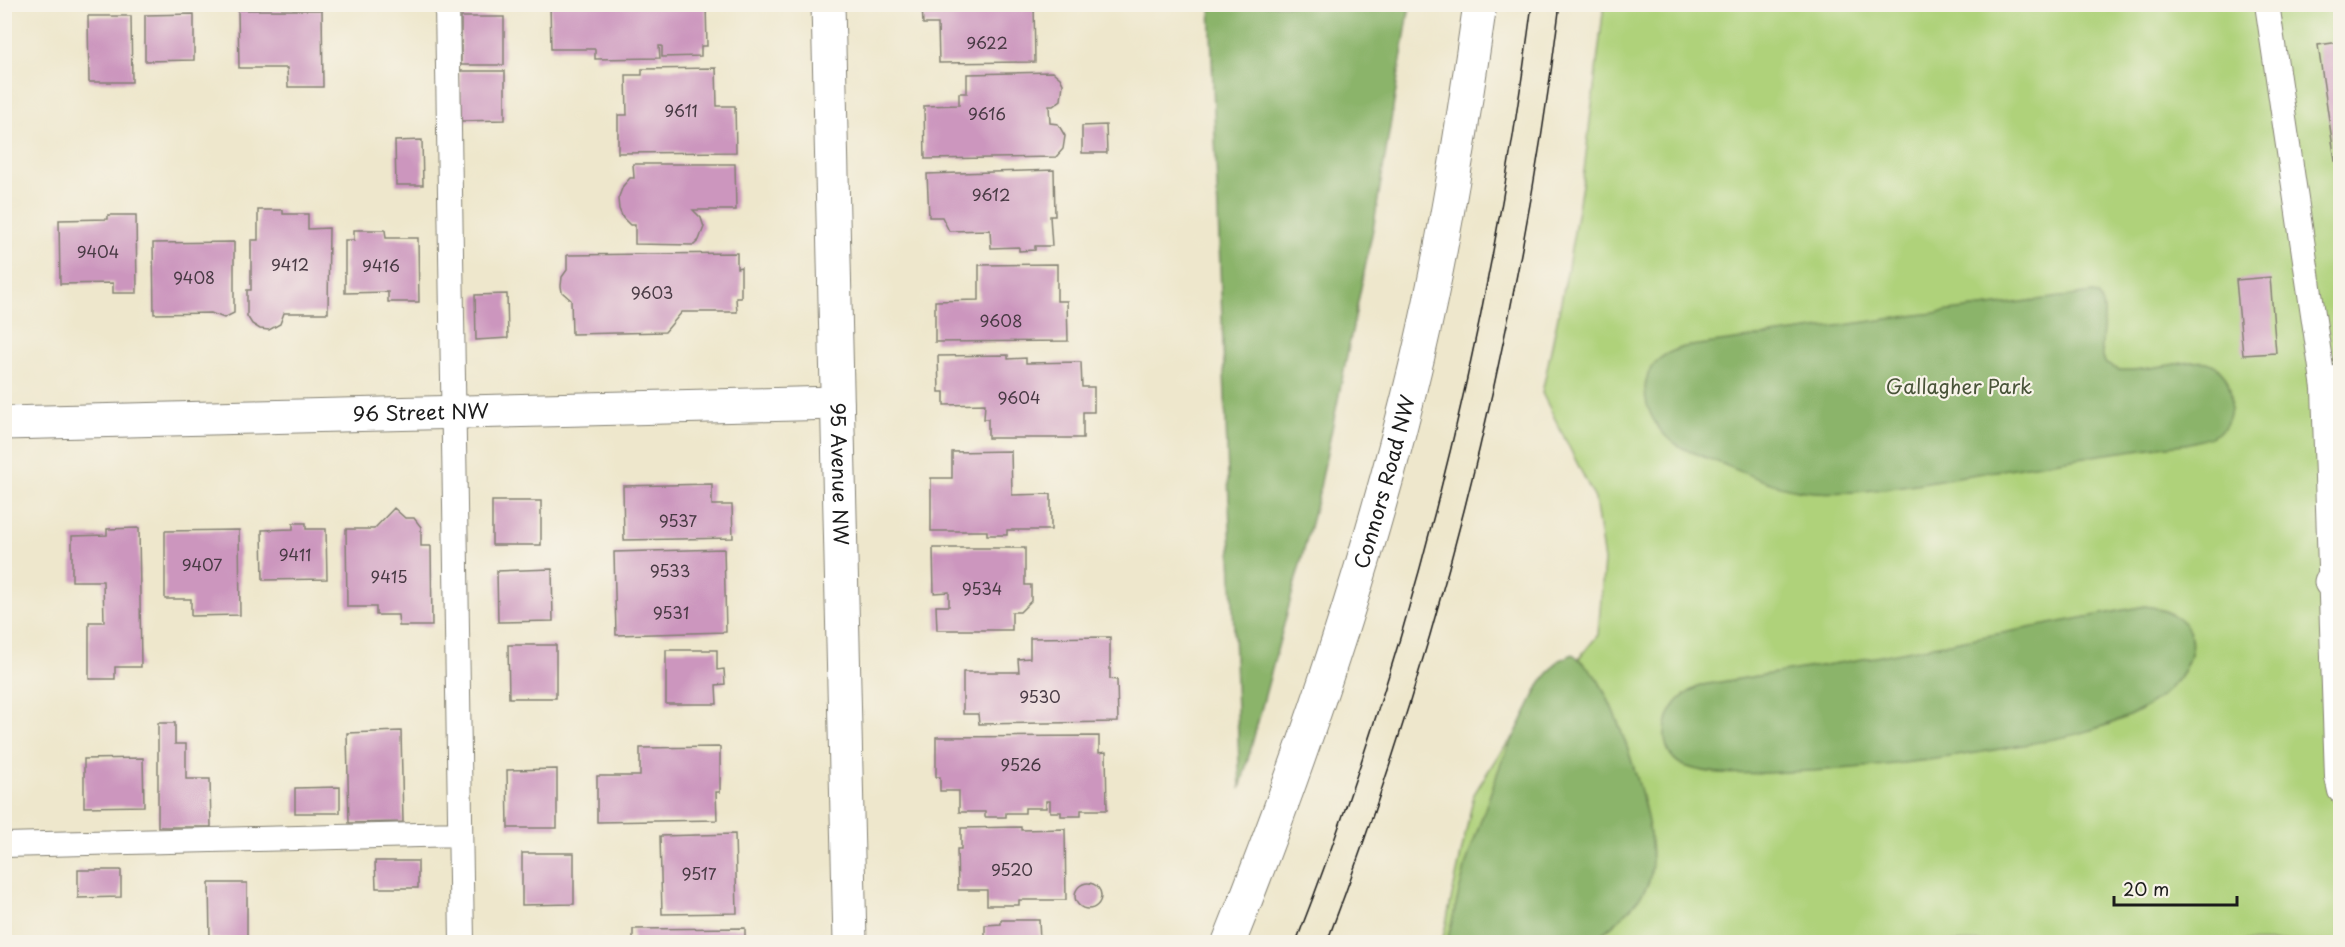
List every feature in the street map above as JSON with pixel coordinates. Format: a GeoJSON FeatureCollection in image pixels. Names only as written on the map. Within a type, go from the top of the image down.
{"type":"FeatureCollection","features":[{"type":"Feature","properties":{"kind":"street","name":"95 Avenue NW"},"geometry":{"type":"LineString","coordinates":[[828,4],[850,942]]}},
{"type":"Feature","properties":{"kind":"street","name":"Connors Road NW"},"geometry":{"type":"LineString","coordinates":[[1229,942],[1276,825],[1336,647],[1378,508],[1418,356],[1464,119],[1480,4]]}},
{"type":"Feature","properties":{"kind":"street","name":"96 Street NW"},"geometry":{"type":"LineString","coordinates":[[4,423],[837,403]]}},
{"type":"Feature","properties":{"kind":"lane"},"geometry":{"type":"LineString","coordinates":[[447,4],[462,942]]}},
{"type":"Feature","properties":{"kind":"lane"},"geometry":{"type":"LineString","coordinates":[[2267,4],[2332,382],[2337,777],[2340,791]]}},
{"type":"Feature","properties":{"kind":"lane"},"geometry":{"type":"LineString","coordinates":[[4,845],[460,834]]}},
{"type":"Feature","properties":{"kind":"green space"},"geometry":{"type":"Polygon","coordinates":[[[1210,5],[1410,5],[1374,224],[1318,497],[1240,789],[1210,5]]]}},
{"type":"Feature","properties":{"kind":"green space","name":"Gallagher Park"},"geometry":{"type":"Polygon","coordinates":[[[1604,5],[2340,5],[2340,942],[1442,942],[1474,794],[1497,757],[1598,635],[1604,561],[1595,499],[1542,393],[1567,273],[1583,179],[1604,5]]]}},
{"type":"Feature","properties":{"kind":"green space"},"geometry":{"type":"Polygon","coordinates":[[[2093,293],[2098,295],[2104,311],[2102,347],[2106,364],[2119,370],[2201,361],[2216,366],[2228,383],[2231,393],[2230,415],[2220,432],[2185,444],[2097,455],[1895,487],[1856,492],[1817,492],[1786,488],[1682,448],[1664,435],[1658,427],[1646,400],[1646,381],[1651,368],[1665,355],[1684,347],[2093,293]]]}},
{"type":"Feature","properties":{"kind":"green space"},"geometry":{"type":"Polygon","coordinates":[[[2145,606],[2163,610],[2185,624],[2189,631],[2191,650],[2184,670],[2171,688],[2154,702],[2122,719],[2093,730],[1931,760],[1845,769],[1762,773],[1711,772],[1687,767],[1671,755],[1667,746],[1666,727],[1673,708],[1684,695],[1702,685],[1875,657],[2145,606]]]}},
{"type":"Feature","properties":{"kind":"green space"},"geometry":{"type":"Polygon","coordinates":[[[1573,654],[1593,672],[1598,680],[1628,749],[1645,809],[1650,837],[1652,862],[1649,881],[1623,916],[1596,938],[1585,943],[1447,942],[1466,863],[1501,763],[1541,682],[1559,660],[1573,654]]]}},
{"type":"Feature","properties":{"kind":"building"},"geometry":{"type":"Polygon","coordinates":[[[550,4],[706,4],[707,46],[701,46],[701,56],[662,57],[662,46],[659,46],[660,58],[595,59],[595,49],[551,49],[550,4]]]}},
{"type":"Feature","properties":{"kind":"building"},"geometry":{"type":"Polygon","coordinates":[[[922,4],[1034,4],[1035,62],[939,63],[938,24],[923,24],[922,4]]]}},
{"type":"Feature","properties":{"kind":"building"},"geometry":{"type":"Polygon","coordinates":[[[238,10],[322,10],[323,87],[288,87],[287,68],[239,68],[238,10]]]}},
{"type":"Feature","properties":{"kind":"building"},"geometry":{"type":"Polygon","coordinates":[[[194,14],[194,60],[145,61],[145,15],[194,14]]]}},
{"type":"Feature","properties":{"kind":"building"},"geometry":{"type":"Polygon","coordinates":[[[88,16],[131,16],[132,82],[89,82],[88,16]]]}},
{"type":"Feature","properties":{"kind":"building"},"geometry":{"type":"Polygon","coordinates":[[[461,17],[504,17],[504,65],[461,65],[461,17]]]}},
{"type":"Feature","properties":{"kind":"building"},"geometry":{"type":"Polygon","coordinates":[[[2340,42],[2340,160],[2335,161],[2318,45],[2340,42]]]}},
{"type":"Feature","properties":{"kind":"building"},"geometry":{"type":"Polygon","coordinates":[[[716,68],[717,106],[735,106],[736,152],[618,153],[618,115],[627,115],[626,75],[642,75],[642,69],[716,68]]]}},
{"type":"Feature","properties":{"kind":"building"},"geometry":{"type":"Polygon","coordinates":[[[460,71],[505,71],[505,120],[461,121],[460,71]]]}},
{"type":"Feature","properties":{"kind":"building"},"geometry":{"type":"Polygon","coordinates":[[[1053,72],[1063,84],[1061,100],[1049,106],[1050,123],[1058,124],[1065,136],[1063,149],[1056,157],[925,159],[924,106],[959,105],[959,93],[967,93],[967,74],[1053,72]]]}},
{"type":"Feature","properties":{"kind":"building"},"geometry":{"type":"Polygon","coordinates":[[[1106,125],[1107,153],[1082,153],[1082,126],[1106,125]]]}},
{"type":"Feature","properties":{"kind":"building"},"geometry":{"type":"Polygon","coordinates":[[[422,140],[423,185],[396,185],[395,141],[422,140]]]}},
{"type":"Feature","properties":{"kind":"building"},"geometry":{"type":"Polygon","coordinates":[[[633,164],[735,164],[736,210],[693,210],[701,218],[704,227],[699,240],[694,245],[635,244],[635,225],[630,225],[623,218],[618,199],[623,186],[630,178],[634,178],[633,164]]]}},
{"type":"Feature","properties":{"kind":"building"},"geometry":{"type":"Polygon","coordinates":[[[1054,170],[1055,216],[1050,216],[1052,246],[1035,246],[1035,250],[1019,251],[1019,247],[991,248],[990,230],[949,231],[942,217],[929,217],[927,174],[1054,170]]]}},
{"type":"Feature","properties":{"kind":"building"},"geometry":{"type":"Polygon","coordinates":[[[258,210],[283,210],[283,214],[308,214],[308,229],[329,228],[328,313],[284,313],[280,324],[269,330],[260,329],[252,324],[247,316],[247,290],[251,290],[251,240],[258,240],[258,210]]]}},
{"type":"Feature","properties":{"kind":"building"},"geometry":{"type":"Polygon","coordinates":[[[108,215],[136,215],[137,293],[113,293],[113,283],[60,284],[59,220],[108,219],[108,215]]]}},
{"type":"Feature","properties":{"kind":"building"},"geometry":{"type":"Polygon","coordinates":[[[354,230],[385,230],[386,238],[418,238],[419,302],[388,302],[388,292],[345,293],[345,240],[354,240],[354,230]]]}},
{"type":"Feature","properties":{"kind":"building"},"geometry":{"type":"Polygon","coordinates":[[[234,242],[234,313],[224,318],[211,313],[154,314],[153,243],[234,242]]]}},
{"type":"Feature","properties":{"kind":"building"},"geometry":{"type":"Polygon","coordinates":[[[737,253],[737,268],[741,267],[741,298],[736,298],[737,312],[682,312],[665,332],[572,334],[571,300],[562,292],[561,286],[562,277],[567,270],[567,255],[737,253]]]}},
{"type":"Feature","properties":{"kind":"building"},"geometry":{"type":"Polygon","coordinates":[[[1057,264],[1057,301],[1067,301],[1068,341],[935,342],[935,301],[979,300],[979,265],[1057,264]]]}},
{"type":"Feature","properties":{"kind":"building"},"geometry":{"type":"Polygon","coordinates":[[[2270,277],[2276,353],[2243,355],[2236,280],[2270,277]]]}},
{"type":"Feature","properties":{"kind":"building"},"geometry":{"type":"Polygon","coordinates":[[[507,294],[508,338],[476,340],[475,295],[507,294]]]}},
{"type":"Feature","properties":{"kind":"building"},"geometry":{"type":"Polygon","coordinates":[[[1008,355],[1008,359],[1026,358],[1026,363],[1081,362],[1082,387],[1094,387],[1094,412],[1083,412],[1083,438],[988,438],[988,419],[984,419],[985,404],[944,405],[944,392],[939,392],[938,356],[1008,355]]]}},
{"type":"Feature","properties":{"kind":"building"},"geometry":{"type":"Polygon","coordinates":[[[1011,451],[1012,495],[1051,494],[1051,530],[1007,530],[1007,535],[987,535],[987,531],[931,531],[931,478],[952,478],[952,452],[1011,451]]]}},
{"type":"Feature","properties":{"kind":"building"},"geometry":{"type":"Polygon","coordinates":[[[712,484],[712,505],[732,505],[733,538],[624,540],[623,486],[712,484]]]}},
{"type":"Feature","properties":{"kind":"building"},"geometry":{"type":"Polygon","coordinates":[[[492,501],[541,501],[541,545],[492,545],[492,501]]]}},
{"type":"Feature","properties":{"kind":"building"},"geometry":{"type":"Polygon","coordinates":[[[394,508],[405,518],[414,518],[421,527],[421,546],[431,546],[432,626],[399,626],[398,615],[376,615],[376,607],[347,607],[346,529],[374,529],[394,508]]]}},
{"type":"Feature","properties":{"kind":"building"},"geometry":{"type":"Polygon","coordinates":[[[293,523],[306,523],[306,529],[326,529],[327,579],[263,580],[262,530],[293,529],[293,523]]]}},
{"type":"Feature","properties":{"kind":"building"},"geometry":{"type":"Polygon","coordinates":[[[139,528],[141,667],[115,667],[115,679],[89,679],[89,622],[104,622],[103,581],[72,581],[72,536],[107,535],[107,529],[139,528]]]}},
{"type":"Feature","properties":{"kind":"building"},"geometry":{"type":"Polygon","coordinates":[[[239,530],[240,615],[191,616],[191,599],[165,599],[165,531],[239,530]]]}},
{"type":"Feature","properties":{"kind":"building"},"geometry":{"type":"Polygon","coordinates":[[[933,548],[1025,548],[1025,585],[1031,585],[1031,601],[1020,612],[1012,612],[1012,630],[937,630],[936,606],[949,606],[949,592],[934,593],[933,548]]]}},
{"type":"Feature","properties":{"kind":"building"},"geometry":{"type":"Polygon","coordinates":[[[724,549],[726,632],[616,635],[614,552],[724,549]]]}},
{"type":"Feature","properties":{"kind":"building"},"geometry":{"type":"Polygon","coordinates":[[[552,569],[553,621],[498,622],[497,571],[552,569]]]}},
{"type":"Feature","properties":{"kind":"building"},"geometry":{"type":"Polygon","coordinates":[[[1110,637],[1110,679],[1117,680],[1118,722],[979,724],[978,714],[963,714],[963,672],[1019,672],[1018,659],[1030,658],[1030,638],[1110,637]]]}},
{"type":"Feature","properties":{"kind":"building"},"geometry":{"type":"Polygon","coordinates":[[[508,645],[556,645],[556,698],[509,698],[508,645]]]}},
{"type":"Feature","properties":{"kind":"building"},"geometry":{"type":"Polygon","coordinates":[[[666,650],[717,650],[717,670],[724,669],[725,684],[716,685],[717,704],[666,704],[666,650]]]}},
{"type":"Feature","properties":{"kind":"building"},"geometry":{"type":"Polygon","coordinates":[[[158,723],[175,723],[175,744],[186,744],[186,779],[210,779],[211,827],[158,827],[158,723]]]}},
{"type":"Feature","properties":{"kind":"building"},"geometry":{"type":"Polygon","coordinates":[[[401,731],[403,822],[349,823],[347,733],[401,731]]]}},
{"type":"Feature","properties":{"kind":"building"},"geometry":{"type":"Polygon","coordinates":[[[1099,736],[1099,753],[1106,752],[1107,810],[1081,810],[1081,816],[1061,816],[1061,812],[1050,812],[1050,801],[1046,801],[1046,808],[1025,808],[1025,813],[1006,813],[1006,817],[985,817],[985,812],[959,812],[959,791],[940,791],[940,777],[936,777],[936,737],[1099,736]]]}},
{"type":"Feature","properties":{"kind":"building"},"geometry":{"type":"Polygon","coordinates":[[[720,747],[720,792],[716,792],[717,820],[597,822],[597,776],[640,776],[640,748],[720,747]]]}},
{"type":"Feature","properties":{"kind":"building"},"geometry":{"type":"Polygon","coordinates":[[[143,758],[144,806],[84,807],[84,759],[143,758]]]}},
{"type":"Feature","properties":{"kind":"building"},"geometry":{"type":"Polygon","coordinates":[[[557,769],[557,828],[508,828],[507,770],[557,769]]]}},
{"type":"Feature","properties":{"kind":"building"},"geometry":{"type":"Polygon","coordinates":[[[340,787],[340,813],[295,813],[295,788],[340,787]]]}},
{"type":"Feature","properties":{"kind":"building"},"geometry":{"type":"Polygon","coordinates":[[[1021,827],[1021,830],[1065,829],[1066,900],[1019,900],[1019,905],[987,905],[987,890],[958,890],[957,849],[961,849],[961,828],[1021,827]]]}},
{"type":"Feature","properties":{"kind":"building"},"geometry":{"type":"Polygon","coordinates":[[[735,834],[737,913],[662,914],[660,836],[735,834]]]}},
{"type":"Feature","properties":{"kind":"building"},"geometry":{"type":"Polygon","coordinates":[[[522,853],[574,853],[574,904],[522,905],[522,853]]]}},
{"type":"Feature","properties":{"kind":"building"},"geometry":{"type":"Polygon","coordinates":[[[375,861],[418,861],[418,888],[376,888],[375,861]]]}},
{"type":"Feature","properties":{"kind":"building"},"geometry":{"type":"Polygon","coordinates":[[[78,870],[121,870],[121,897],[78,898],[78,870]]]}},
{"type":"Feature","properties":{"kind":"building"},"geometry":{"type":"Polygon","coordinates":[[[209,883],[247,883],[247,938],[210,939],[209,883]]]}},
{"type":"Feature","properties":{"kind":"building"},"geometry":{"type":"Polygon","coordinates":[[[1088,883],[1097,887],[1101,896],[1097,905],[1088,909],[1079,905],[1075,896],[1079,887],[1088,883]]]}},
{"type":"Feature","properties":{"kind":"building"},"geometry":{"type":"Polygon","coordinates":[[[1001,920],[1039,920],[1040,942],[985,942],[985,925],[1001,924],[1001,920]]]}},
{"type":"Feature","properties":{"kind":"building"},"geometry":{"type":"Polygon","coordinates":[[[745,928],[745,942],[633,942],[633,929],[745,928]]]}},
{"type":"Feature","properties":{"kind":"tram line"},"geometry":{"type":"LineString","coordinates":[[1296,942],[1377,714],[1412,598],[1443,480],[1494,244],[1515,124],[1532,4]]}},
{"type":"Feature","properties":{"kind":"tram line"},"geometry":{"type":"LineString","coordinates":[[1327,942],[1406,713],[1441,597],[1472,480],[1523,244],[1560,4]]}}]}
